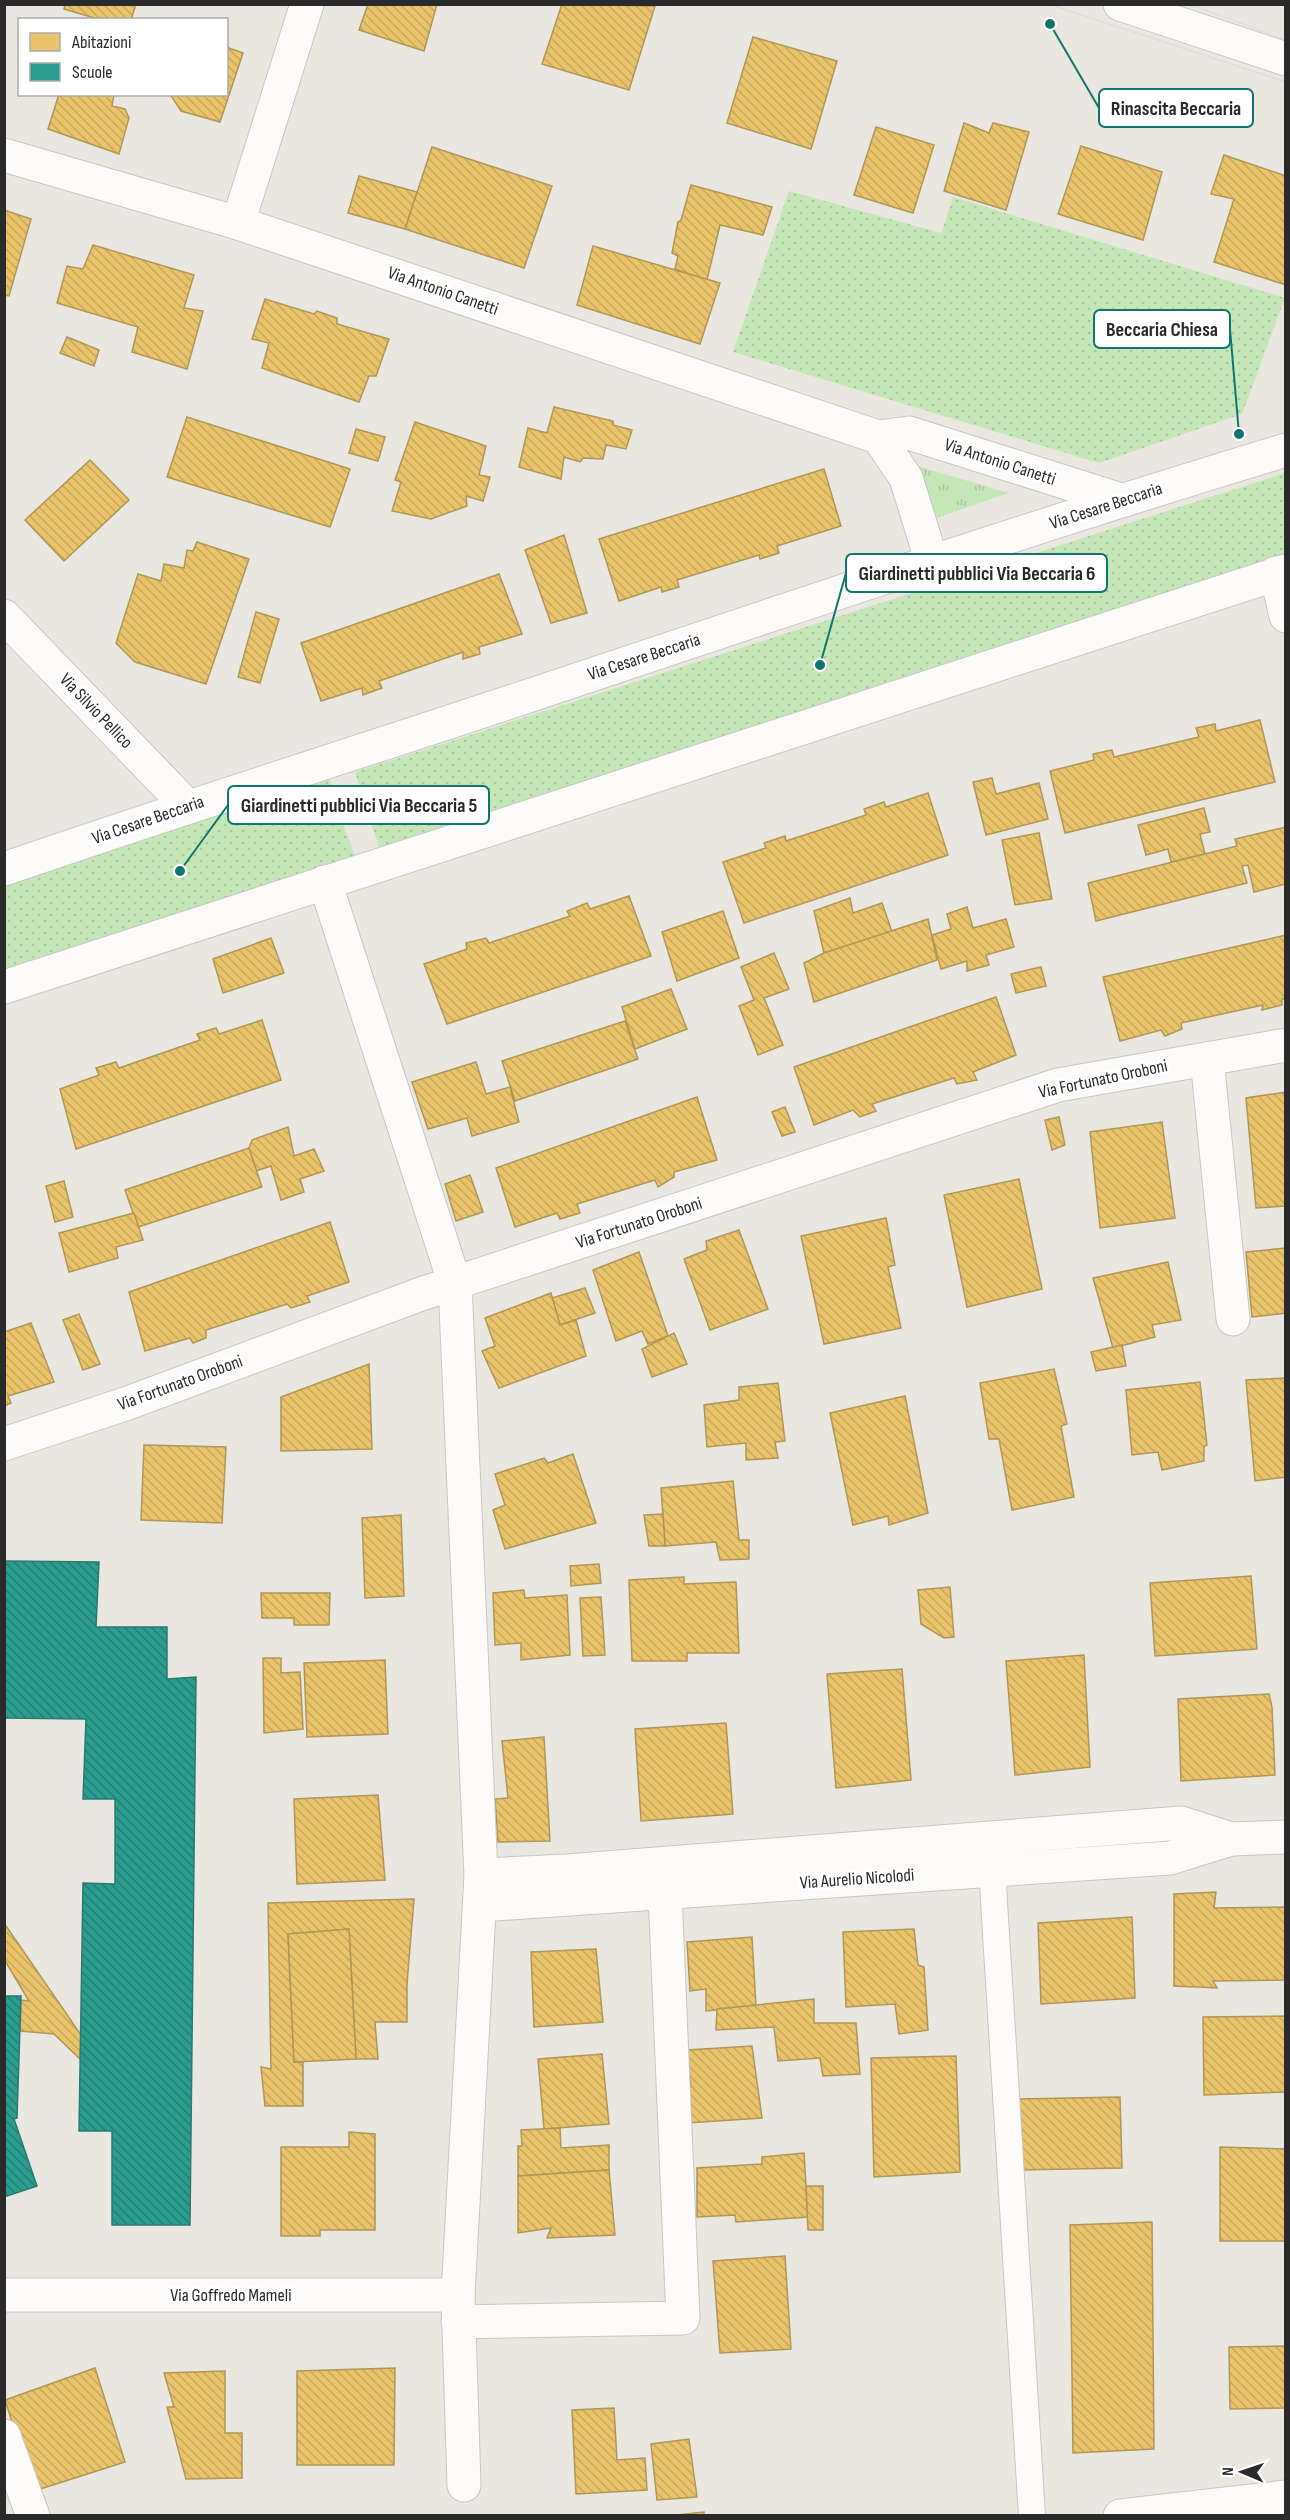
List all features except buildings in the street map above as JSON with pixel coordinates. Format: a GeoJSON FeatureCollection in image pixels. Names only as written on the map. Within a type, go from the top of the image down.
{"type":"FeatureCollection","features":[{"type":"Feature","properties":{"kind":"street"},"geometry":{"type":"LineString","coordinates":[[238,223],[307,4]]}},
{"type":"Feature","properties":{"kind":"street"},"geometry":{"type":"LineString","coordinates":[[1119,4],[1286,59]]}},
{"type":"Feature","properties":{"kind":"street","name":"Via Antonio Canetti"},"geometry":{"type":"LineString","coordinates":[[4,155],[238,223],[878,437],[909,433],[1120,500]]}},
{"type":"Feature","properties":{"kind":"street"},"geometry":{"type":"LineString","coordinates":[[878,437],[906,478],[932,562]]}},
{"type":"Feature","properties":{"kind":"street","name":"Via Cesare Beccaria"},"geometry":{"type":"LineString","coordinates":[[4,869],[188,806],[337,760],[1120,500],[1286,450]]}},
{"type":"Feature","properties":{"kind":"street"},"geometry":{"type":"LineString","coordinates":[[4,987],[1281,572],[1286,616]]}},
{"type":"Feature","properties":{"kind":"street","name":"Via Silvio Pellico"},"geometry":{"type":"LineString","coordinates":[[4,616],[188,806]]}},
{"type":"Feature","properties":{"kind":"street"},"geometry":{"type":"LineString","coordinates":[[325,882],[455,1284],[481,1890],[458,2308],[464,2485]]}},
{"type":"Feature","properties":{"kind":"street","name":"Via Fortunato Oroboni"},"geometry":{"type":"LineString","coordinates":[[4,1444],[128,1403],[421,1294],[1058,1085],[1286,1045]]}},
{"type":"Feature","properties":{"kind":"street"},"geometry":{"type":"LineString","coordinates":[[1207,1059],[1233,1319]]}},
{"type":"Feature","properties":{"kind":"street","name":"Via Aurelio Nicolodi"},"geometry":{"type":"LineString","coordinates":[[481,1890],[567,1871],[1181,1823],[1231,1839]]}},
{"type":"Feature","properties":{"kind":"street","name":"Via Aurelio Nicolodi"},"geometry":{"type":"LineString","coordinates":[[481,1890],[665,1893],[1170,1858],[1231,1839],[1286,1837]]}},
{"type":"Feature","properties":{"kind":"street","name":"Via Goffredo Mameli"},"geometry":{"type":"LineString","coordinates":[[4,2295],[458,2308],[683,2318],[665,1893]]}},
{"type":"Feature","properties":{"kind":"street"},"geometry":{"type":"LineString","coordinates":[[4,2436],[33,2516]]}},
{"type":"Feature","properties":{"kind":"street"},"geometry":{"type":"LineString","coordinates":[[1120,2516],[1286,2497]]}},
{"type":"Feature","properties":{"kind":"lane"},"geometry":{"type":"LineString","coordinates":[[992,1869],[1032,2516]]}},
{"type":"Feature","properties":{"kind":"green space"},"geometry":{"type":"Polygon","coordinates":[[[789,191],[941,233],[953,197],[1285,298],[1242,414],[1099,463],[733,352],[789,191]]]}},
{"type":"Feature","properties":{"kind":"green space"},"geometry":{"type":"Polygon","coordinates":[[[917,466],[1009,493],[936,518],[917,466]]]}},
{"type":"Feature","properties":{"kind":"green space"},"geometry":{"type":"Polygon","coordinates":[[[1285,473],[1285,558],[380,850],[355,772],[1285,473]]]}},
{"type":"Feature","properties":{"kind":"green space"},"geometry":{"type":"Polygon","coordinates":[[[329,776],[340,817],[356,858],[5,971],[4,883],[329,776]]]}},
{"type":"Feature","properties":{"kind":"tram line"},"geometry":{"type":"LineString","coordinates":[[1048,4],[1286,82]]}},
{"type":"Feature","properties":{"kind":"tram line"},"geometry":{"type":"LineString","coordinates":[[1189,4],[1286,40]]}},
{"type":"Feature","properties":{"kind":"place","name":"Rinascita Beccaria"},"geometry":{"type":"Point","coordinates":[1050,24]}},
{"type":"Feature","properties":{"kind":"place","name":"Beccaria Chiesa"},"geometry":{"type":"Point","coordinates":[1239,434]}},
{"type":"Feature","properties":{"kind":"place","name":"Giardinetti pubblici Via Beccaria 6"},"geometry":{"type":"Point","coordinates":[820,665]}},
{"type":"Feature","properties":{"kind":"place","name":"Giardinetti pubblici Via Beccaria 5"},"geometry":{"type":"Point","coordinates":[180,871]}}]}
